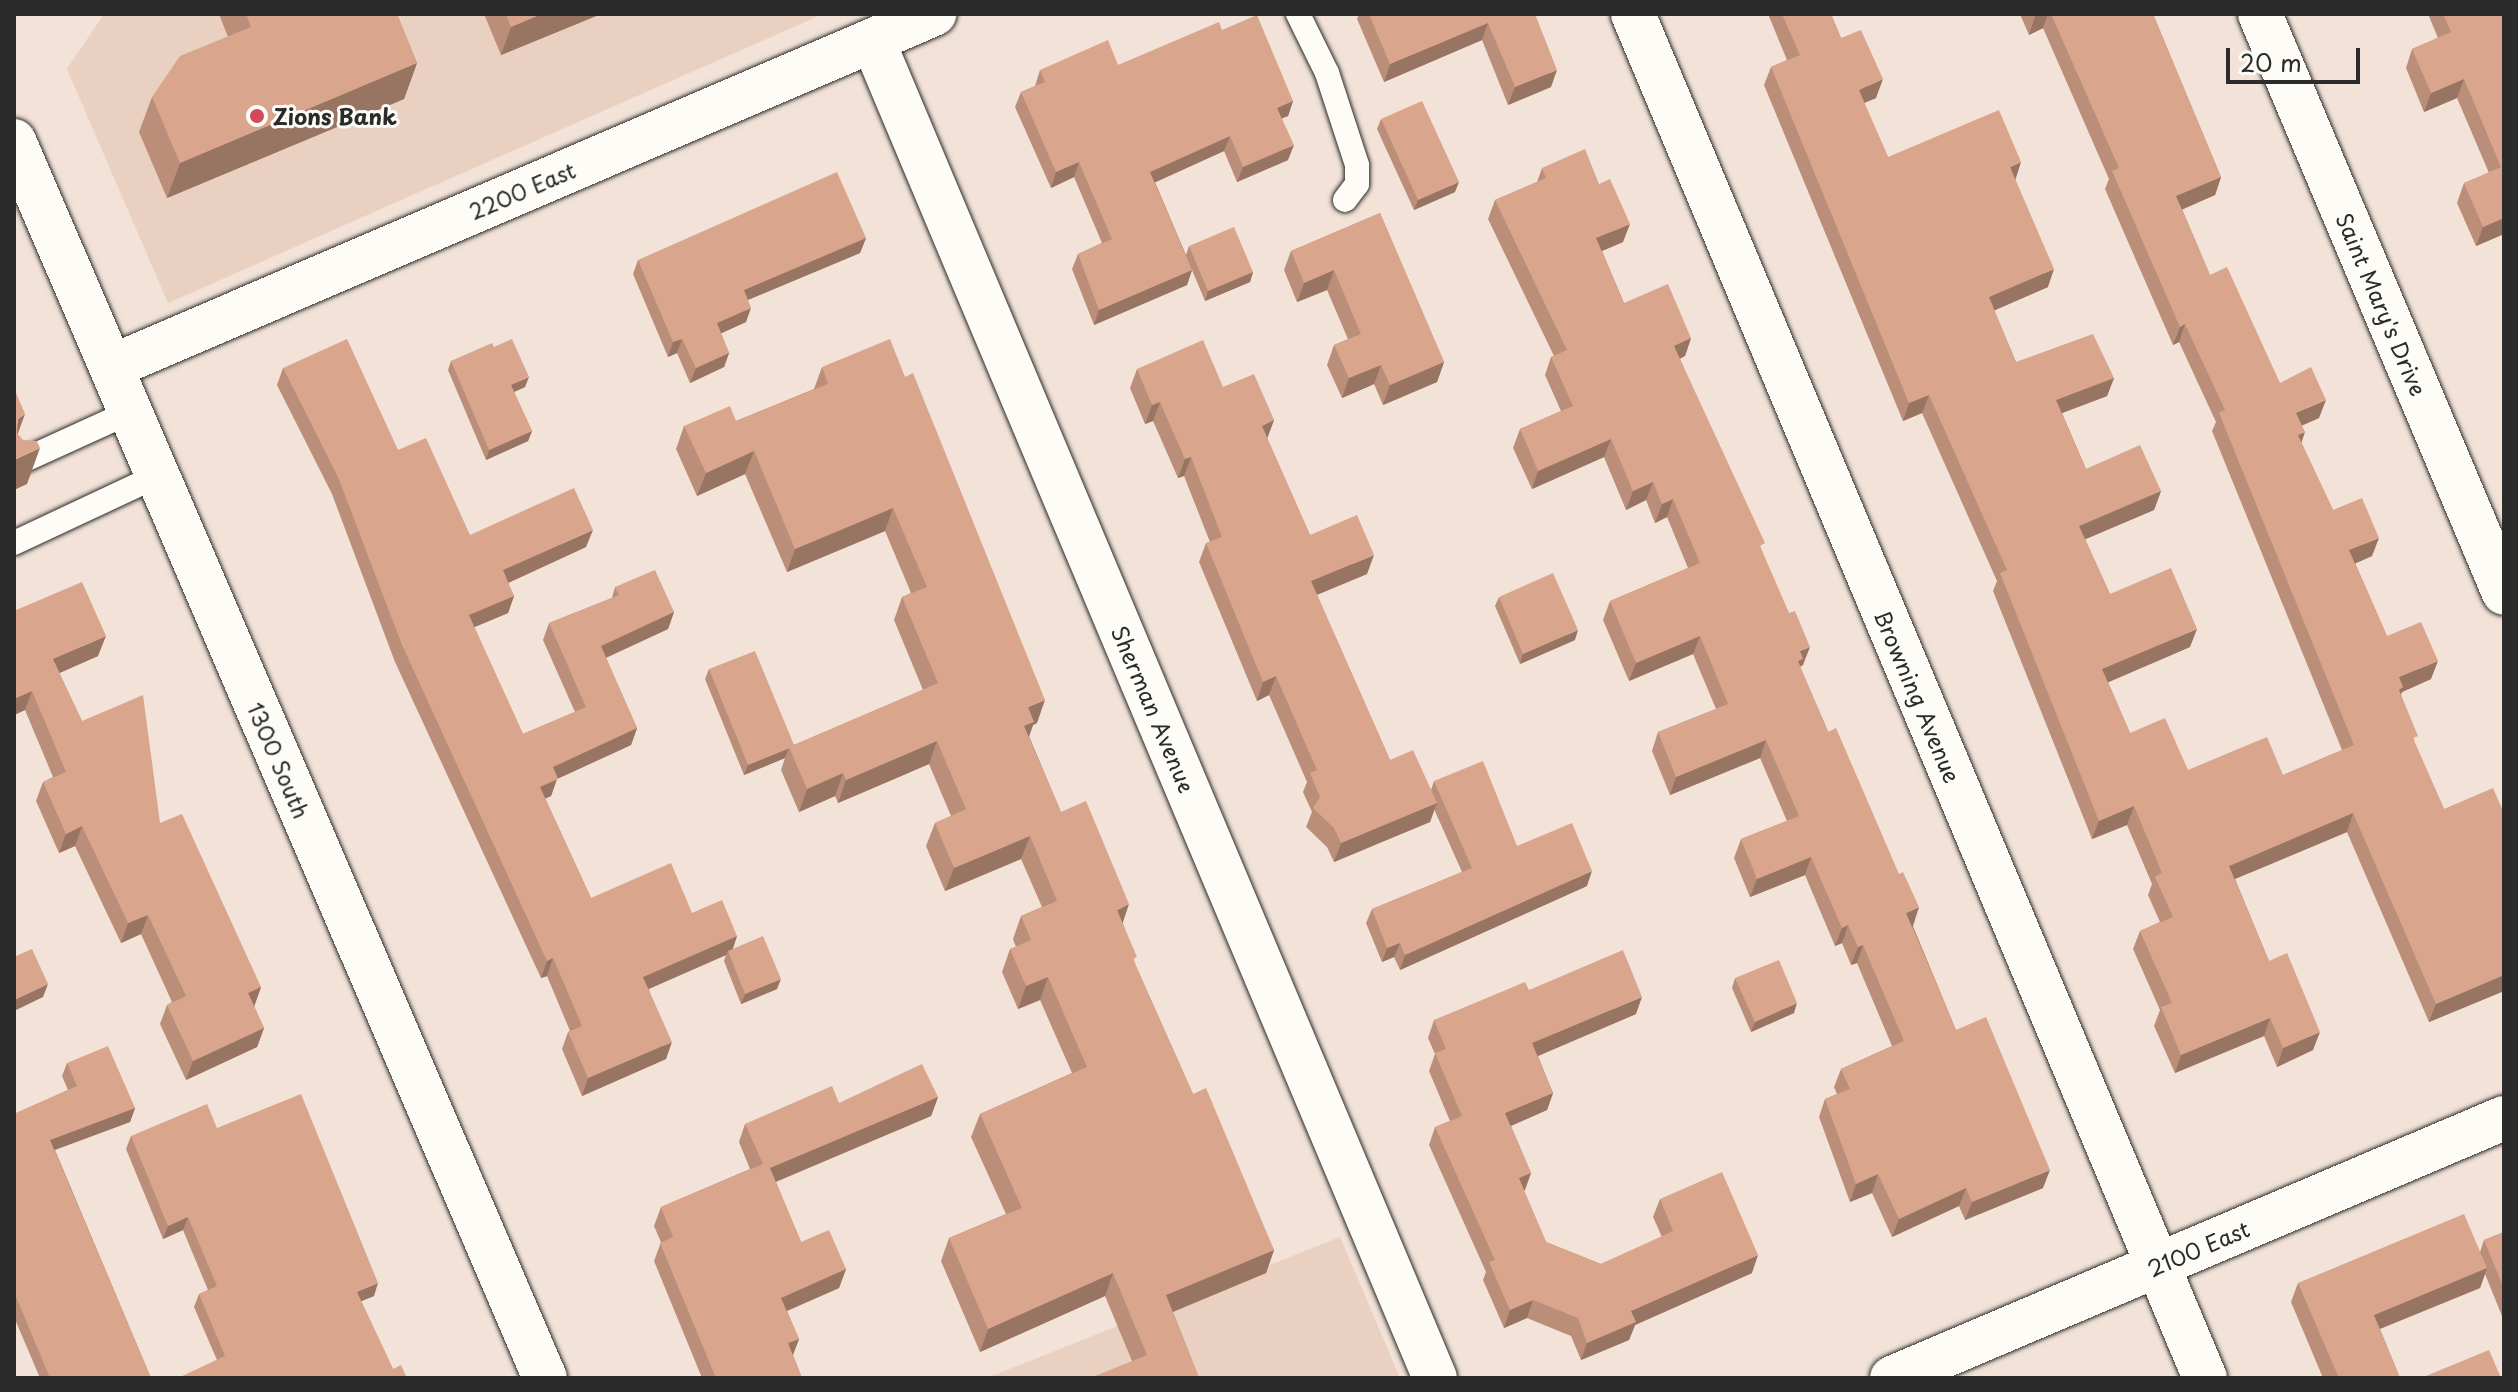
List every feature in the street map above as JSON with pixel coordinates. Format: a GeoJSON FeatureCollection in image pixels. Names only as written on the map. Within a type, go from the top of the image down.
{"type":"FeatureCollection","features":[{"type":"Feature","properties":{"kind":"street","name":"2200 East"},"geometry":{"type":"LineString","coordinates":[[111,367],[934,14]]}},
{"type":"Feature","properties":{"kind":"street","name":"Browning Avenue"},"geometry":{"type":"LineString","coordinates":[[1633,14],[2205,1378]]}},
{"type":"Feature","properties":{"kind":"street","name":"Saint Mary's Drive"},"geometry":{"type":"LineString","coordinates":[[2260,14],[2504,593]]}},
{"type":"Feature","properties":{"kind":"street","name":"Sherman Avenue"},"geometry":{"type":"LineString","coordinates":[[873,41],[1435,1378]]}},
{"type":"Feature","properties":{"kind":"street","name":"1300 South"},"geometry":{"type":"LineString","coordinates":[[14,141],[545,1378]]}},
{"type":"Feature","properties":{"kind":"street","name":"2100 East"},"geometry":{"type":"LineString","coordinates":[[1898,1377],[2504,1118]]}},
{"type":"Feature","properties":{"kind":"lane"},"geometry":{"type":"LineString","coordinates":[[1298,14],[1327,73],[1357,165],[1357,184],[1345,200]]}},
{"type":"Feature","properties":{"kind":"lane"},"geometry":{"type":"LineString","coordinates":[[18,463],[130,412]]}},
{"type":"Feature","properties":{"kind":"lane"},"geometry":{"type":"LineString","coordinates":[[14,543],[157,476]]}},
{"type":"Feature","properties":{"kind":"shaded area"},"geometry":{"type":"Polygon","coordinates":[[[104,14],[823,14],[168,303],[67,69],[104,14]]]}},
{"type":"Feature","properties":{"kind":"shaded area"},"geometry":{"type":"Polygon","coordinates":[[[1340,1237],[1400,1378],[987,1378],[1340,1237]]]}},
{"type":"Feature","properties":{"kind":"building","name":"Zions Bank"},"geometry":{"type":"Polygon","coordinates":[[[246,14],[397,14],[417,63],[180,163],[152,97],[180,56],[251,27],[246,14]]]}},
{"type":"Feature","properties":{"kind":"building"},"geometry":{"type":"Polygon","coordinates":[[[506,14],[542,14],[511,27],[506,14]]]}},
{"type":"Feature","properties":{"kind":"building"},"geometry":{"type":"Polygon","coordinates":[[[1369,14],[1535,14],[1557,70],[1515,87],[1488,23],[1390,64],[1369,14]]]}},
{"type":"Feature","properties":{"kind":"building"},"geometry":{"type":"Polygon","coordinates":[[[1782,14],[1831,14],[1841,38],[1861,30],[1883,79],[1859,90],[1888,157],[1999,110],[2021,162],[2010,167],[2054,269],[1989,297],[2016,362],[2093,334],[2114,378],[2056,400],[2086,469],[2140,445],[2161,491],[2079,526],[2110,594],[2171,568],[2197,629],[2102,669],[2130,733],[2165,718],[2188,770],[2267,737],[2283,775],[2354,745],[2219,413],[2225,410],[2185,324],[2180,327],[2112,171],[2119,168],[2051,14],[2153,14],[2221,177],[2176,196],[2210,275],[2227,267],[2280,383],[2311,367],[2326,400],[2296,413],[2305,432],[2298,435],[2333,510],[2362,498],[2379,538],[2349,550],[2387,636],[2421,622],[2438,661],[2399,677],[2403,687],[2399,690],[2418,736],[2413,738],[2444,809],[2493,788],[2504,813],[2504,975],[2436,1004],[2353,813],[2229,866],[2269,961],[2287,953],[2320,1032],[2283,1048],[2270,1018],[2181,1055],[2161,1007],[2172,1003],[2140,931],[2173,917],[2155,877],[2162,873],[2134,806],[2099,821],[2000,573],[2007,570],[1929,395],[1909,403],[1771,67],[1800,55],[1782,14]]]}},
{"type":"Feature","properties":{"kind":"building"},"geometry":{"type":"Polygon","coordinates":[[[2443,14],[2504,14],[2504,218],[2483,227],[2464,183],[2501,167],[2464,79],[2431,93],[2412,49],[2451,32],[2443,14]]]}},
{"type":"Feature","properties":{"kind":"building"},"geometry":{"type":"Polygon","coordinates":[[[1257,15],[1293,101],[1277,108],[1294,145],[1243,167],[1230,136],[1150,172],[1192,270],[1099,310],[1078,254],[1112,239],[1079,162],[1056,172],[1021,92],[1045,82],[1040,70],[1108,40],[1118,65],[1219,22],[1222,30],[1257,15]]]}},
{"type":"Feature","properties":{"kind":"building"},"geometry":{"type":"Polygon","coordinates":[[[1422,101],[1459,182],[1418,200],[1381,119],[1422,101]]]}},
{"type":"Feature","properties":{"kind":"building"},"geometry":{"type":"Polygon","coordinates":[[[1585,149],[1599,184],[1610,179],[1630,224],[1596,238],[1624,303],[1668,284],[1691,338],[1674,346],[1765,543],[1760,546],[1789,613],[1795,611],[1810,647],[1800,651],[1803,659],[1798,661],[1828,732],[1836,728],[1899,874],[1903,872],[1919,907],[1906,913],[1956,1030],[1986,1017],[2050,1170],[1972,1202],[1966,1188],[1899,1219],[1878,1174],[1856,1184],[1825,1099],[1850,1089],[1841,1069],[1904,1041],[1863,945],[1858,947],[1848,925],[1842,928],[1811,857],[1757,879],[1741,839],[1799,816],[1766,740],[1676,777],[1658,732],[1728,704],[1700,636],[1636,663],[1610,601],[1700,563],[1673,499],[1662,504],[1653,482],[1633,491],[1611,439],[1538,471],[1520,429],[1573,406],[1551,357],[1567,350],[1495,200],[1546,178],[1542,168],[1585,149]]]}},
{"type":"Feature","properties":{"kind":"building"},"geometry":{"type":"Polygon","coordinates":[[[837,172],[866,238],[744,290],[751,308],[717,323],[729,353],[696,368],[682,339],[673,342],[638,260],[837,172]]]}},
{"type":"Feature","properties":{"kind":"building"},"geometry":{"type":"Polygon","coordinates":[[[1380,213],[1444,362],[1390,385],[1381,365],[1349,378],[1334,345],[1361,334],[1334,270],[1304,283],[1291,251],[1380,213]]]}},
{"type":"Feature","properties":{"kind":"building"},"geometry":{"type":"Polygon","coordinates":[[[1234,227],[1253,272],[1208,291],[1189,246],[1234,227]]]}},
{"type":"Feature","properties":{"kind":"building"},"geometry":{"type":"Polygon","coordinates":[[[347,339],[398,450],[426,438],[470,535],[574,488],[593,530],[503,570],[514,596],[469,615],[523,734],[586,707],[549,623],[619,595],[615,587],[655,570],[674,612],[601,646],[637,728],[553,767],[558,779],[540,787],[591,898],[671,863],[692,913],[722,900],[737,936],[643,977],[672,1042],[588,1078],[568,1032],[582,1026],[553,958],[547,961],[402,645],[338,477],[283,368],[347,339]]]}},
{"type":"Feature","properties":{"kind":"building"},"geometry":{"type":"Polygon","coordinates":[[[512,339],[529,377],[511,385],[532,431],[489,450],[451,361],[492,343],[494,347],[512,339]]]}},
{"type":"Feature","properties":{"kind":"building"},"geometry":{"type":"Polygon","coordinates":[[[890,339],[905,377],[913,373],[1045,700],[1028,707],[1034,722],[1024,726],[1061,812],[1086,801],[1129,904],[1117,910],[1137,957],[1133,959],[1193,1094],[1206,1088],[1274,1250],[1166,1295],[1199,1378],[1090,1378],[1147,1355],[1113,1273],[988,1329],[949,1238],[1022,1208],[980,1114],[1087,1067],[1048,977],[1026,986],[1010,949],[1031,940],[1021,916],[1057,901],[1030,836],[954,868],[935,823],[966,809],[937,741],[846,780],[843,773],[807,789],[789,747],[938,683],[902,597],[927,587],[893,508],[795,549],[754,451],[706,473],[684,426],[730,406],[736,421],[828,384],[822,367],[890,339]]]}},
{"type":"Feature","properties":{"kind":"building"},"geometry":{"type":"Polygon","coordinates":[[[1203,340],[1223,387],[1254,374],[1274,420],[1262,426],[1310,535],[1357,515],[1374,555],[1311,581],[1390,760],[1413,750],[1437,803],[1341,843],[1334,828],[1313,808],[1320,797],[1310,773],[1317,770],[1276,676],[1263,682],[1206,543],[1222,537],[1191,457],[1185,459],[1160,402],[1152,405],[1137,369],[1203,340]]]}},
{"type":"Feature","properties":{"kind":"building"},"geometry":{"type":"Polygon","coordinates":[[[14,388],[25,414],[18,419],[17,433],[23,440],[37,441],[40,448],[14,460],[14,388]]]}},
{"type":"Feature","properties":{"kind":"building"},"geometry":{"type":"Polygon","coordinates":[[[1553,573],[1578,630],[1523,654],[1499,597],[1553,573]]]}},
{"type":"Feature","properties":{"kind":"building"},"geometry":{"type":"Polygon","coordinates":[[[82,582],[106,636],[53,659],[82,721],[143,695],[160,823],[182,814],[261,987],[248,993],[264,1028],[193,1061],[167,1005],[186,996],[148,915],[128,923],[82,826],[66,834],[43,782],[66,772],[32,691],[14,699],[14,611],[82,582]]]}},
{"type":"Feature","properties":{"kind":"building"},"geometry":{"type":"Polygon","coordinates":[[[755,651],[794,745],[748,765],[709,669],[755,651]]]}},
{"type":"Feature","properties":{"kind":"building"},"geometry":{"type":"Polygon","coordinates":[[[1483,761],[1517,846],[1572,823],[1592,871],[1405,955],[1400,943],[1387,948],[1372,909],[1472,868],[1434,781],[1483,761]]]}},
{"type":"Feature","properties":{"kind":"building"},"geometry":{"type":"Polygon","coordinates":[[[763,936],[781,979],[745,994],[728,951],[763,936]]]}},
{"type":"Feature","properties":{"kind":"building"},"geometry":{"type":"Polygon","coordinates":[[[32,949],[48,984],[14,1000],[14,957],[32,949]]]}},
{"type":"Feature","properties":{"kind":"building"},"geometry":{"type":"Polygon","coordinates":[[[1623,950],[1642,997],[1532,1043],[1553,1093],[1505,1113],[1531,1173],[1519,1178],[1546,1242],[1601,1264],[1673,1231],[1660,1199],[1722,1172],[1758,1255],[1631,1311],[1636,1322],[1587,1343],[1578,1318],[1533,1300],[1510,1310],[1489,1262],[1495,1260],[1435,1127],[1462,1116],[1435,1053],[1446,1049],[1434,1020],[1525,982],[1529,990],[1623,950]]]}},
{"type":"Feature","properties":{"kind":"building"},"geometry":{"type":"Polygon","coordinates":[[[1779,960],[1797,1003],[1755,1022],[1735,978],[1779,960]]]}},
{"type":"Feature","properties":{"kind":"building"},"geometry":{"type":"Polygon","coordinates":[[[108,1046],[135,1108],[50,1140],[151,1378],[50,1378],[14,1292],[14,1114],[77,1086],[67,1063],[108,1046]]]}},
{"type":"Feature","properties":{"kind":"building"},"geometry":{"type":"Polygon","coordinates":[[[922,1064],[938,1097],[770,1168],[801,1242],[829,1230],[846,1269],[781,1298],[799,1339],[788,1343],[802,1378],[716,1378],[660,1243],[673,1237],[661,1207],[763,1164],[745,1124],[832,1086],[839,1103],[922,1064]]]}},
{"type":"Feature","properties":{"kind":"building"},"geometry":{"type":"Polygon","coordinates":[[[301,1094],[378,1283],[357,1292],[393,1369],[401,1365],[407,1378],[178,1378],[225,1356],[199,1294],[217,1286],[188,1217],[168,1226],[131,1136],[207,1104],[217,1128],[301,1094]]]}},
{"type":"Feature","properties":{"kind":"building"},"geometry":{"type":"Polygon","coordinates":[[[2464,1214],[2487,1268],[2374,1315],[2400,1378],[2339,1378],[2298,1283],[2464,1214]]]}},
{"type":"Feature","properties":{"kind":"building"},"geometry":{"type":"Polygon","coordinates":[[[2504,1232],[2504,1289],[2484,1240],[2504,1232]]]}},
{"type":"Feature","properties":{"kind":"building"},"geometry":{"type":"Polygon","coordinates":[[[2489,1350],[2501,1378],[2421,1378],[2489,1350]]]}},
{"type":"Feature","properties":{"kind":"place","name":"Zions Bank"},"geometry":{"type":"Point","coordinates":[257,116]}}]}
